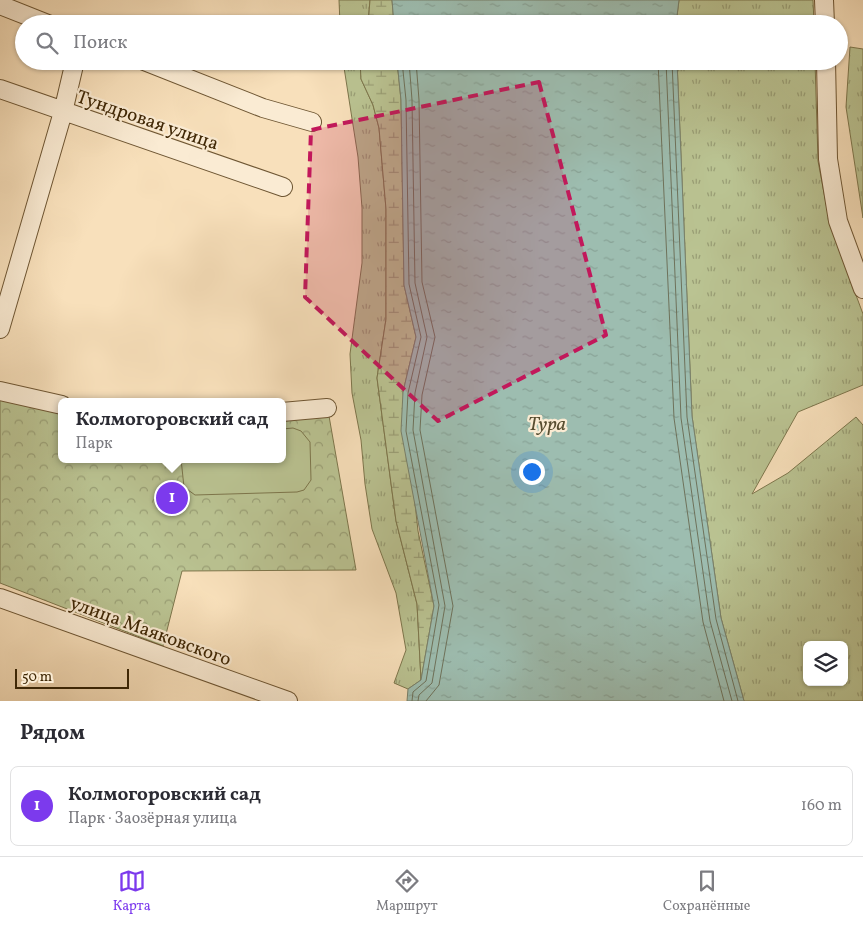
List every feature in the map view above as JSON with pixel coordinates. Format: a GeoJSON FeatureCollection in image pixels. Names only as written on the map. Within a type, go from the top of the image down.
{"type":"FeatureCollection","features":[{"type":"Feature","properties":{"kind":"street"},"geometry":{"type":"LineString","coordinates":[[824,0],[825,15]]}},
{"type":"Feature","properties":{"kind":"street"},"geometry":{"type":"LineString","coordinates":[[0,5],[25,15]]}},
{"type":"Feature","properties":{"kind":"street"},"geometry":{"type":"LineString","coordinates":[[0,329],[63,112],[73,70]]}},
{"type":"Feature","properties":{"kind":"street"},"geometry":{"type":"LineString","coordinates":[[167,70],[263,108],[312,122]]}},
{"type":"Feature","properties":{"kind":"street"},"geometry":{"type":"LineString","coordinates":[[826,70],[828,159],[838,221],[863,289]]}},
{"type":"Feature","properties":{"kind":"street","name":"Тундровая улица"},"geometry":{"type":"LineString","coordinates":[[0,89],[283,187]]}},
{"type":"Feature","properties":{"kind":"street"},"geometry":{"type":"LineString","coordinates":[[0,391],[58,404]]}},
{"type":"Feature","properties":{"kind":"street"},"geometry":{"type":"LineString","coordinates":[[286,412],[327,408]]}},
{"type":"Feature","properties":{"kind":"street","name":"улица Маяковского"},"geometry":{"type":"LineString","coordinates":[[0,598],[288,701]]}},
{"type":"Feature","properties":{"kind":"highlighted area"},"geometry":{"type":"Polygon","coordinates":[[[539,82],[606,335],[438,421],[305,297],[311,130],[539,82]]]}},
{"type":"Feature","properties":{"kind":"green space"},"geometry":{"type":"Polygon","coordinates":[[[339,0],[370,0],[369,15],[340,15],[339,0]]]}},
{"type":"Feature","properties":{"kind":"green space"},"geometry":{"type":"Polygon","coordinates":[[[370,0],[392,0],[393,15],[369,15],[370,0]]]}},
{"type":"Feature","properties":{"kind":"green space"},"geometry":{"type":"Polygon","coordinates":[[[679,0],[813,0],[814,15],[677,15],[679,0]]]}},
{"type":"Feature","properties":{"kind":"green space"},"geometry":{"type":"Polygon","coordinates":[[[850,47],[863,49],[863,218],[846,107],[850,47]]]}},
{"type":"Feature","properties":{"kind":"green space"},"geometry":{"type":"Polygon","coordinates":[[[344,70],[360,70],[361,79],[373,105],[379,128],[386,209],[386,319],[377,378],[396,521],[417,604],[421,680],[408,689],[394,683],[406,650],[396,593],[372,529],[361,440],[352,393],[350,354],[362,263],[362,208],[358,157],[344,70]]]}},
{"type":"Feature","properties":{"kind":"green space"},"geometry":{"type":"Polygon","coordinates":[[[360,70],[398,70],[401,100],[404,285],[416,337],[403,392],[418,531],[434,606],[421,680],[417,604],[396,521],[377,378],[386,319],[386,209],[379,128],[373,105],[361,79],[360,70]]]}},
{"type":"Feature","properties":{"kind":"green space"},"geometry":{"type":"Polygon","coordinates":[[[677,70],[815,70],[818,161],[830,225],[863,314],[863,385],[798,412],[752,494],[788,473],[856,417],[863,425],[863,701],[744,701],[721,618],[692,416],[677,70]]]}},
{"type":"Feature","properties":{"kind":"green space"},"geometry":{"type":"Polygon","coordinates":[[[0,398],[58,412],[58,463],[286,463],[286,419],[329,416],[356,570],[182,571],[163,646],[0,583],[0,398]]]}},
{"type":"Feature","properties":{"kind":"green space"},"geometry":{"type":"Polygon","coordinates":[[[293,428],[301,431],[310,442],[311,480],[304,490],[297,492],[195,495],[184,487],[181,463],[286,463],[286,429],[293,428]]]}},
{"type":"Feature","properties":{"kind":"water"},"geometry":{"type":"Polygon","coordinates":[[[392,0],[679,0],[677,15],[393,15],[392,0]]]}},
{"type":"Feature","properties":{"kind":"water","name":"Тура"},"geometry":{"type":"Polygon","coordinates":[[[398,70],[677,70],[692,416],[721,618],[744,701],[407,701],[408,689],[421,680],[434,606],[401,431],[403,392],[416,337],[404,285],[401,100],[398,70]]]}},
{"type":"Feature","properties":{"kind":"place","name":"Колмогоровский сад"},"geometry":{"type":"Point","coordinates":[172,498]}}]}
